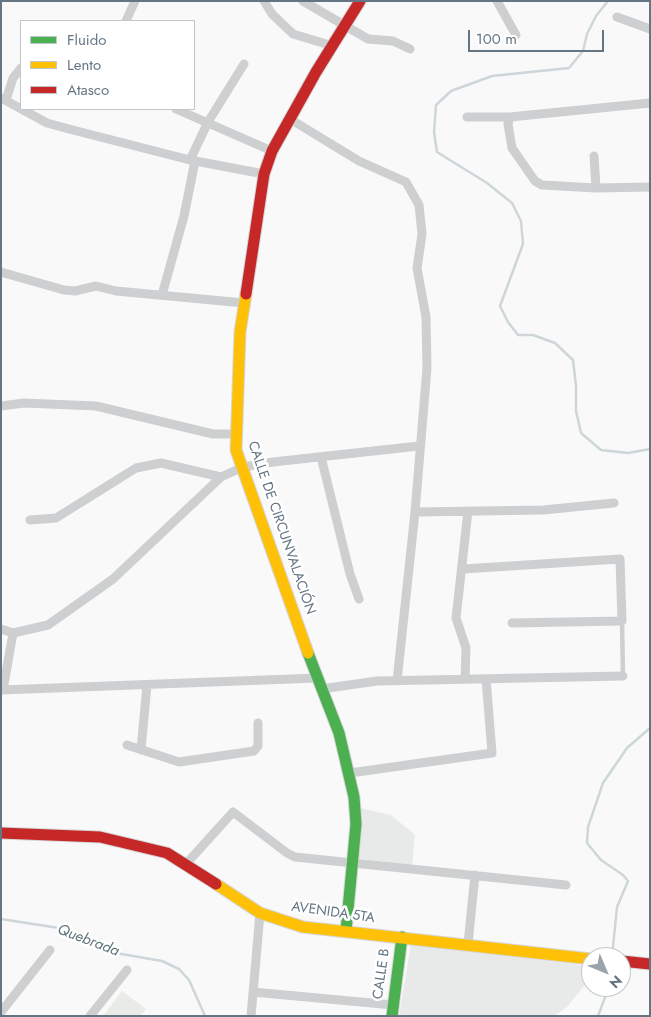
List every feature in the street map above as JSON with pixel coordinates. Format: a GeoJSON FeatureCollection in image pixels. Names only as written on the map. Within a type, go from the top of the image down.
{"type":"FeatureCollection","features":[{"type":"Feature","properties":{"kind":"street"},"geometry":{"type":"LineString","coordinates":[[126,20],[135,1]]}},
{"type":"Feature","properties":{"kind":"street"},"geometry":{"type":"LineString","coordinates":[[264,1],[272,14],[293,34],[333,46]]}},
{"type":"Feature","properties":{"kind":"street"},"geometry":{"type":"LineString","coordinates":[[303,1],[344,27],[368,39],[393,41],[410,49]]}},
{"type":"Feature","properties":{"kind":"street","name":"CALLE DE CIRCUNVALACIÓN"},"geometry":{"type":"LineString","coordinates":[[346,931],[356,824],[350,773],[338,733],[236,450],[235,434],[244,303],[264,174],[272,151],[360,1]]}},
{"type":"Feature","properties":{"kind":"street"},"geometry":{"type":"LineString","coordinates":[[497,1],[516,35]]}},
{"type":"Feature","properties":{"kind":"street"},"geometry":{"type":"LineString","coordinates":[[617,17],[650,29]]}},
{"type":"Feature","properties":{"kind":"street"},"geometry":{"type":"LineString","coordinates":[[162,295],[184,216],[193,161],[208,122],[244,64]]}},
{"type":"Feature","properties":{"kind":"street"},"geometry":{"type":"LineString","coordinates":[[20,69],[13,78],[4,99],[20,108]]}},
{"type":"Feature","properties":{"kind":"street"},"geometry":{"type":"LineString","coordinates":[[467,117],[510,117],[650,103]]}},
{"type":"Feature","properties":{"kind":"street"},"geometry":{"type":"LineString","coordinates":[[24,110],[47,123],[193,161],[264,174]]}},
{"type":"Feature","properties":{"kind":"street"},"geometry":{"type":"LineString","coordinates":[[178,110],[272,151]]}},
{"type":"Feature","properties":{"kind":"street"},"geometry":{"type":"LineString","coordinates":[[510,117],[508,124],[512,148],[535,181],[549,187],[650,187]]}},
{"type":"Feature","properties":{"kind":"street"},"geometry":{"type":"LineString","coordinates":[[290,119],[359,161],[406,182],[419,205],[422,234],[417,268],[426,317],[427,368],[415,512],[397,681]]}},
{"type":"Feature","properties":{"kind":"street"},"geometry":{"type":"LineString","coordinates":[[594,156],[596,188]]}},
{"type":"Feature","properties":{"kind":"street"},"geometry":{"type":"LineString","coordinates":[[1,272],[64,290],[75,291],[96,286],[116,291],[244,303]]}},
{"type":"Feature","properties":{"kind":"street"},"geometry":{"type":"LineString","coordinates":[[1,406],[24,403],[96,406],[213,434],[235,434]]}},
{"type":"Feature","properties":{"kind":"street"},"geometry":{"type":"LineString","coordinates":[[1,629],[13,633],[48,625],[113,579],[220,477],[242,467],[419,446]]}},
{"type":"Feature","properties":{"kind":"street"},"geometry":{"type":"LineString","coordinates":[[321,457],[350,574],[360,599]]}},
{"type":"Feature","properties":{"kind":"street"},"geometry":{"type":"LineString","coordinates":[[30,520],[56,518],[136,468],[161,463],[220,477]]}},
{"type":"Feature","properties":{"kind":"street"},"geometry":{"type":"LineString","coordinates":[[415,512],[543,510],[614,503]]}},
{"type":"Feature","properties":{"kind":"street"},"geometry":{"type":"LineString","coordinates":[[465,679],[466,648],[456,618],[468,511]]}},
{"type":"Feature","properties":{"kind":"street"},"geometry":{"type":"LineString","coordinates":[[463,569],[620,559],[622,621],[512,623]]}},
{"type":"Feature","properties":{"kind":"street"},"geometry":{"type":"LineString","coordinates":[[13,633],[2,690],[148,685],[622,676]]}},
{"type":"Feature","properties":{"kind":"street"},"geometry":{"type":"LineString","coordinates":[[350,773],[492,753],[486,679]]}},
{"type":"Feature","properties":{"kind":"street"},"geometry":{"type":"LineString","coordinates":[[141,750],[148,685]]}},
{"type":"Feature","properties":{"kind":"street"},"geometry":{"type":"LineString","coordinates":[[127,745],[179,762],[254,751],[258,746],[258,723]]}},
{"type":"Feature","properties":{"kind":"street"},"geometry":{"type":"LineString","coordinates":[[186,864],[233,812],[287,854],[295,857],[352,861],[566,885]]}},
{"type":"Feature","properties":{"kind":"street","name":"AVENIDA 5TA"},"geometry":{"type":"LineString","coordinates":[[1,833],[100,837],[167,853],[260,912],[303,927],[581,958]]}},
{"type":"Feature","properties":{"kind":"street"},"geometry":{"type":"LineString","coordinates":[[468,944],[475,875]]}},
{"type":"Feature","properties":{"kind":"street"},"geometry":{"type":"LineString","coordinates":[[251,1016],[260,912]]}},
{"type":"Feature","properties":{"kind":"street","name":"CALLE B"},"geometry":{"type":"LineString","coordinates":[[393,1010],[402,937]]}},
{"type":"Feature","properties":{"kind":"street"},"geometry":{"type":"LineString","coordinates":[[1,1012],[50,950]]}},
{"type":"Feature","properties":{"kind":"street"},"geometry":{"type":"LineString","coordinates":[[631,962],[650,964]]}},
{"type":"Feature","properties":{"kind":"street"},"geometry":{"type":"LineString","coordinates":[[90,1016],[127,970]]}},
{"type":"Feature","properties":{"kind":"street"},"geometry":{"type":"LineString","coordinates":[[253,992],[393,1010]]}},
{"type":"Feature","properties":{"kind":"lane"},"geometry":{"type":"LineString","coordinates":[[622,621],[622,676]]}},
{"type":"Feature","properties":{"kind":"shaded area"},"geometry":{"type":"Polygon","coordinates":[[[360,808],[391,815],[415,835],[412,865],[356,858],[360,808]]]}},
{"type":"Feature","properties":{"kind":"shaded area"},"geometry":{"type":"Polygon","coordinates":[[[411,944],[581,965],[581,990],[567,1007],[554,1016],[399,1016],[411,944]]]}},
{"type":"Feature","properties":{"kind":"shaded area"},"geometry":{"type":"Polygon","coordinates":[[[122,991],[146,1009],[140,1016],[103,1016],[122,991]]]}},
{"type":"Feature","properties":{"kind":"waterway"},"geometry":{"type":"LineString","coordinates":[[608,1],[596,16],[587,34],[583,51],[569,68],[492,76],[451,91],[436,105],[434,132],[437,152],[487,183],[512,203],[521,221],[523,244],[500,306],[508,322],[518,335],[533,335],[555,343],[573,360],[576,411],[581,433],[601,450],[628,453],[650,449]]}},
{"type":"Feature","properties":{"kind":"waterway"},"geometry":{"type":"LineString","coordinates":[[613,947],[617,907],[628,881],[623,875],[601,860],[587,843],[588,827],[603,783],[627,748],[650,728]]}},
{"type":"Feature","properties":{"kind":"waterway","name":"Quebrada"},"geometry":{"type":"LineString","coordinates":[[1,919],[59,928],[110,952],[162,961],[179,969],[189,980],[205,1016]]}},
{"type":"Feature","properties":{"kind":"waterway"},"geometry":{"type":"LineString","coordinates":[[598,1016],[605,997]]}},
{"type":"Feature","properties":{"kind":"traffic: fast"},"geometry":{"type":"LineString","coordinates":[[308,653],[339,733],[354,797],[356,824],[346,931]]}},
{"type":"Feature","properties":{"kind":"traffic: fast"},"geometry":{"type":"LineString","coordinates":[[392,1016],[402,937]]}},
{"type":"Feature","properties":{"kind":"traffic: slow"},"geometry":{"type":"LineString","coordinates":[[246,294],[240,332],[236,450],[308,653]]}},
{"type":"Feature","properties":{"kind":"traffic: slow"},"geometry":{"type":"LineString","coordinates":[[216,884],[260,913],[303,927],[581,958]]}},
{"type":"Feature","properties":{"kind":"traffic: jam"},"geometry":{"type":"LineString","coordinates":[[246,294],[264,174],[272,151],[316,72],[360,1]]}},
{"type":"Feature","properties":{"kind":"traffic: jam"},"geometry":{"type":"LineString","coordinates":[[1,833],[100,837],[167,853],[216,884]]}},
{"type":"Feature","properties":{"kind":"traffic: jam"},"geometry":{"type":"LineString","coordinates":[[631,962],[650,964]]}}]}
